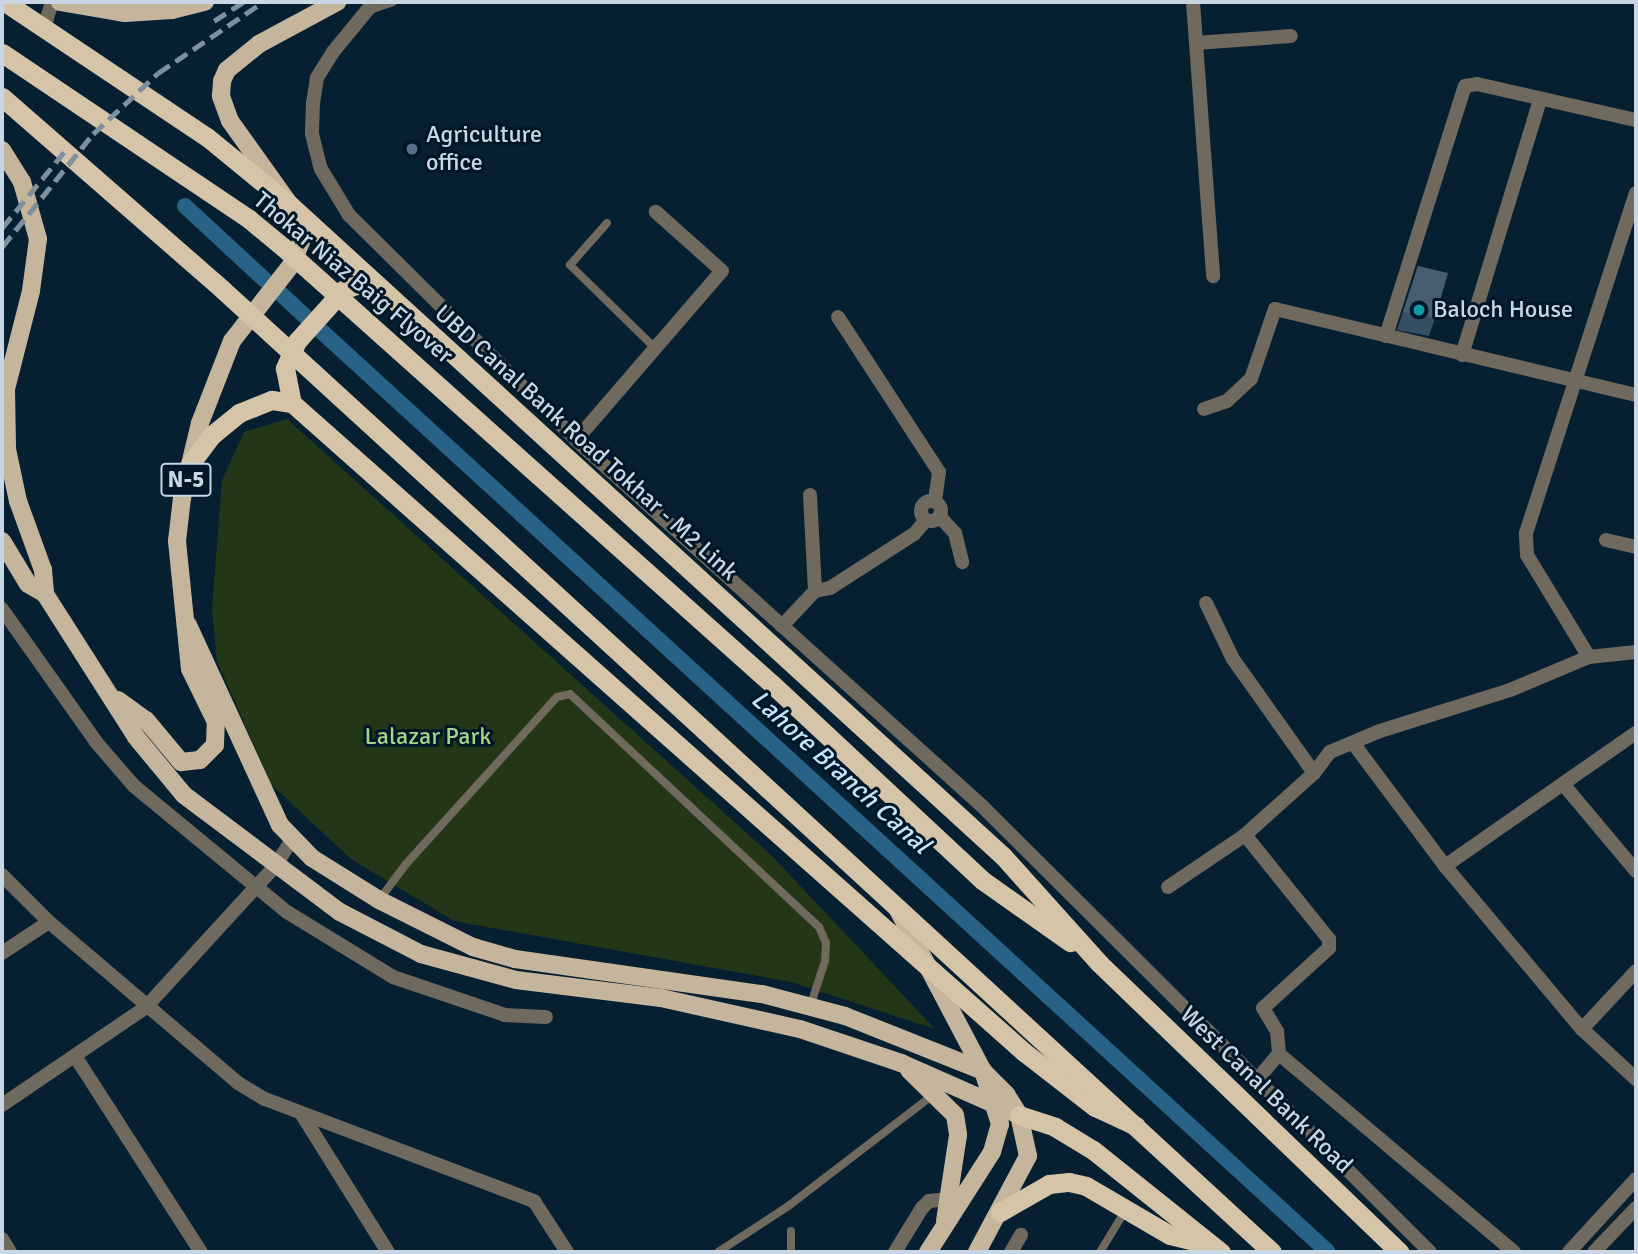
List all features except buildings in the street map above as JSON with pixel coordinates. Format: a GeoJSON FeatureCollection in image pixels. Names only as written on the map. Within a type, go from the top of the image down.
{"type":"FeatureCollection","features":[{"type":"Feature","properties":{"kind":"highway","name":"UBD Canal Bank Road Tokhar - M2 Link"},"geometry":{"type":"LineString","coordinates":[[5,2],[208,137],[290,205],[1003,856],[1099,963]]}},
{"type":"Feature","properties":{"kind":"highway","name":"Thokar Niaz Baig Flyover"},"geometry":{"type":"LineString","coordinates":[[2,53],[249,219],[492,429],[982,880],[1099,963]]}},
{"type":"Feature","properties":{"kind":"highway"},"geometry":{"type":"LineString","coordinates":[[2,97],[234,299],[891,898],[1272,1252]]}},
{"type":"Feature","properties":{"kind":"highway"},"geometry":{"type":"LineString","coordinates":[[292,403],[285,368],[297,341],[334,298],[356,282],[370,280]]}},
{"type":"Feature","properties":{"kind":"highway"},"geometry":{"type":"LineString","coordinates":[[190,464],[212,435],[239,413],[272,400],[292,403],[928,968],[1095,1107],[1136,1126]]}},
{"type":"Feature","properties":{"kind":"highway","name":"West Canal Bank Road"},"geometry":{"type":"LineString","coordinates":[[1099,963],[1399,1252]]}},
{"type":"Feature","properties":{"kind":"highway"},"geometry":{"type":"LineString","coordinates":[[1019,1115],[1055,1128],[1093,1150],[1218,1249]]}},
{"type":"Feature","properties":{"kind":"highway"},"geometry":{"type":"LineString","coordinates":[[1000,1212],[1037,1189],[1069,1182],[1086,1185],[1170,1235],[1218,1249]]}},
{"type":"Feature","properties":{"kind":"main road"},"geometry":{"type":"LineString","coordinates":[[60,2],[125,13],[172,10],[205,2]]}},
{"type":"Feature","properties":{"kind":"main road","name":"N-5"},"geometry":{"type":"LineString","coordinates":[[2,150],[22,182],[38,239],[31,290],[11,362],[6,421],[18,501],[43,570],[45,594],[109,694],[146,720],[181,762],[195,762],[209,753],[218,728],[190,669],[188,625],[177,541],[190,464],[212,386],[232,341],[301,249],[301,229],[290,205],[230,121],[221,96],[222,81],[227,70],[253,48],[338,2]]}},
{"type":"Feature","properties":{"kind":"main road"},"geometry":{"type":"LineString","coordinates":[[2,541],[28,584],[45,594]]}},
{"type":"Feature","properties":{"kind":"main road"},"geometry":{"type":"LineString","coordinates":[[188,625],[270,807],[292,841],[379,900],[473,947],[515,960],[762,993],[845,1016],[983,1071],[1019,1115],[1028,1156],[977,1252]]}},
{"type":"Feature","properties":{"kind":"main road"},"geometry":{"type":"LineString","coordinates":[[109,694],[152,758],[184,794],[275,866],[341,912],[459,968],[737,1013],[901,1063],[1019,1115]]}},
{"type":"Feature","properties":{"kind":"main road"},"geometry":{"type":"LineString","coordinates":[[891,898],[983,1071],[1000,1124],[992,1152],[928,1252]]}},
{"type":"Feature","properties":{"kind":"main road"},"geometry":{"type":"LineString","coordinates":[[901,1063],[955,1115],[958,1135],[946,1221]]}},
{"type":"Feature","properties":{"kind":"street"},"geometry":{"type":"LineString","coordinates":[[44,28],[52,2]]}},
{"type":"Feature","properties":{"kind":"street"},"geometry":{"type":"LineString","coordinates":[[1193,2],[1213,276]]}},
{"type":"Feature","properties":{"kind":"street"},"geometry":{"type":"LineString","coordinates":[[372,6],[351,27],[317,78],[312,134],[321,169],[349,215],[576,440],[982,806],[1430,1252]]}},
{"type":"Feature","properties":{"kind":"street"},"geometry":{"type":"LineString","coordinates":[[1196,43],[1291,36]]}},
{"type":"Feature","properties":{"kind":"street"},"geometry":{"type":"LineString","coordinates":[[1386,336],[1462,91],[1477,84],[1636,120]]}},
{"type":"Feature","properties":{"kind":"street"},"geometry":{"type":"LineString","coordinates":[[1462,355],[1540,100]]}},
{"type":"Feature","properties":{"kind":"street"},"geometry":{"type":"LineString","coordinates":[[1589,657],[1527,555],[1526,533],[1636,193]]}},
{"type":"Feature","properties":{"kind":"street"},"geometry":{"type":"LineString","coordinates":[[576,440],[722,271],[656,212]]}},
{"type":"Feature","properties":{"kind":"street"},"geometry":{"type":"LineString","coordinates":[[1204,409],[1227,401],[1251,379],[1275,309],[1636,395]]}},
{"type":"Feature","properties":{"kind":"street"},"geometry":{"type":"LineString","coordinates":[[782,626],[815,591],[840,581],[914,534],[933,513],[939,472],[838,317]]}},
{"type":"Feature","properties":{"kind":"street"},"geometry":{"type":"LineString","coordinates":[[810,495],[815,591]]}},
{"type":"Feature","properties":{"kind":"street"},"geometry":{"type":"LineString","coordinates":[[933,513],[955,533],[962,562]]}},
{"type":"Feature","properties":{"kind":"street"},"geometry":{"type":"LineString","coordinates":[[1606,540],[1636,547]]}},
{"type":"Feature","properties":{"kind":"street"},"geometry":{"type":"LineString","coordinates":[[1206,603],[1233,659],[1314,773]]}},
{"type":"Feature","properties":{"kind":"street"},"geometry":{"type":"LineString","coordinates":[[2,608],[96,742],[134,786],[296,918],[393,977],[505,1015],[546,1017]]}},
{"type":"Feature","properties":{"kind":"street"},"geometry":{"type":"LineString","coordinates":[[1168,887],[1245,835],[1314,773],[1330,752],[1510,690],[1589,657],[1636,652]]}},
{"type":"Feature","properties":{"kind":"street"},"geometry":{"type":"LineString","coordinates":[[1445,866],[1636,733]]}},
{"type":"Feature","properties":{"kind":"street"},"geometry":{"type":"LineString","coordinates":[[1353,743],[1445,866],[1583,1029],[1636,1079]]}},
{"type":"Feature","properties":{"kind":"street"},"geometry":{"type":"LineString","coordinates":[[1563,784],[1636,871]]}},
{"type":"Feature","properties":{"kind":"street"},"geometry":{"type":"LineString","coordinates":[[1245,835],[1329,939],[1329,948],[1263,1008],[1277,1031],[1275,1042],[1279,1054],[1514,1252]]}},
{"type":"Feature","properties":{"kind":"street"},"geometry":{"type":"LineString","coordinates":[[2,1105],[146,1007],[275,866],[292,841]]}},
{"type":"Feature","properties":{"kind":"street"},"geometry":{"type":"LineString","coordinates":[[2,875],[49,922],[238,1083],[301,1113],[534,1201],[567,1252]]}},
{"type":"Feature","properties":{"kind":"street"},"geometry":{"type":"LineString","coordinates":[[2,953],[49,922]]}},
{"type":"Feature","properties":{"kind":"street"},"geometry":{"type":"LineString","coordinates":[[1583,1029],[1636,971]]}},
{"type":"Feature","properties":{"kind":"street"},"geometry":{"type":"LineString","coordinates":[[1256,1081],[1279,1054]]}},
{"type":"Feature","properties":{"kind":"street"},"geometry":{"type":"LineString","coordinates":[[75,1056],[201,1252]]}},
{"type":"Feature","properties":{"kind":"street"},"geometry":{"type":"LineString","coordinates":[[301,1113],[388,1252]]}},
{"type":"Feature","properties":{"kind":"street"},"geometry":{"type":"LineString","coordinates":[[1569,1252],[1636,1179]]}},
{"type":"Feature","properties":{"kind":"street"},"geometry":{"type":"LineString","coordinates":[[895,1252],[922,1208],[929,1201],[947,1199]]}},
{"type":"Feature","properties":{"kind":"street"},"geometry":{"type":"LineString","coordinates":[[1594,1252],[1636,1208]]}},
{"type":"Feature","properties":{"kind":"street"},"geometry":{"type":"LineString","coordinates":[[1011,1252],[1021,1235]]}},
{"type":"Feature","properties":{"kind":"street"},"geometry":{"type":"LineString","coordinates":[[2,1239],[10,1252]]}},
{"type":"Feature","properties":{"kind":"lane"},"geometry":{"type":"LineString","coordinates":[[372,6],[393,2]]}},
{"type":"Feature","properties":{"kind":"lane"},"geometry":{"type":"LineString","coordinates":[[607,223],[570,265],[656,349]]}},
{"type":"Feature","properties":{"kind":"lane"},"geometry":{"type":"LineString","coordinates":[[379,900],[406,864],[557,697],[570,694],[819,928],[826,943],[825,961],[810,1007]]}},
{"type":"Feature","properties":{"kind":"lane"},"geometry":{"type":"LineString","coordinates":[[718,1252],[787,1207],[934,1094]]}},
{"type":"Feature","properties":{"kind":"lane"},"geometry":{"type":"LineString","coordinates":[[1100,1252],[1126,1208]]}},
{"type":"Feature","properties":{"kind":"lane"},"geometry":{"type":"LineString","coordinates":[[791,1231],[791,1252]]}},
{"type":"Feature","properties":{"kind":"green space","name":"Lalazar Park"},"geometry":{"type":"Polygon","coordinates":[[[287,419],[772,856],[935,1029],[791,982],[454,921],[351,859],[271,784],[217,661],[212,610],[222,480],[244,432],[287,419]]]}},
{"type":"Feature","properties":{"kind":"waterway","name":"Lahore Branch Canal"},"geometry":{"type":"LineString","coordinates":[[185,206],[265,280]]}},
{"type":"Feature","properties":{"kind":"waterway","name":"Lahore Branch Canal"},"geometry":{"type":"LineString","coordinates":[[279,292],[306,317]]}},
{"type":"Feature","properties":{"kind":"waterway","name":"Lahore Branch Canal"},"geometry":{"type":"LineString","coordinates":[[319,329],[1328,1252]]}},
{"type":"Feature","properties":{"kind":"railway"},"geometry":{"type":"LineString","coordinates":[[214,21],[243,2]]}},
{"type":"Feature","properties":{"kind":"railway"},"geometry":{"type":"LineString","coordinates":[[2,247],[93,134],[158,73],[263,2]]}},
{"type":"Feature","properties":{"kind":"railway"},"geometry":{"type":"LineString","coordinates":[[2,228],[64,152]]}},
{"type":"Feature","properties":{"kind":"place","name":"Agriculture office"},"geometry":{"type":"Point","coordinates":[412,149]}},
{"type":"Feature","properties":{"kind":"place","name":"Baloch House"},"geometry":{"type":"Point","coordinates":[1419,310]}}]}
